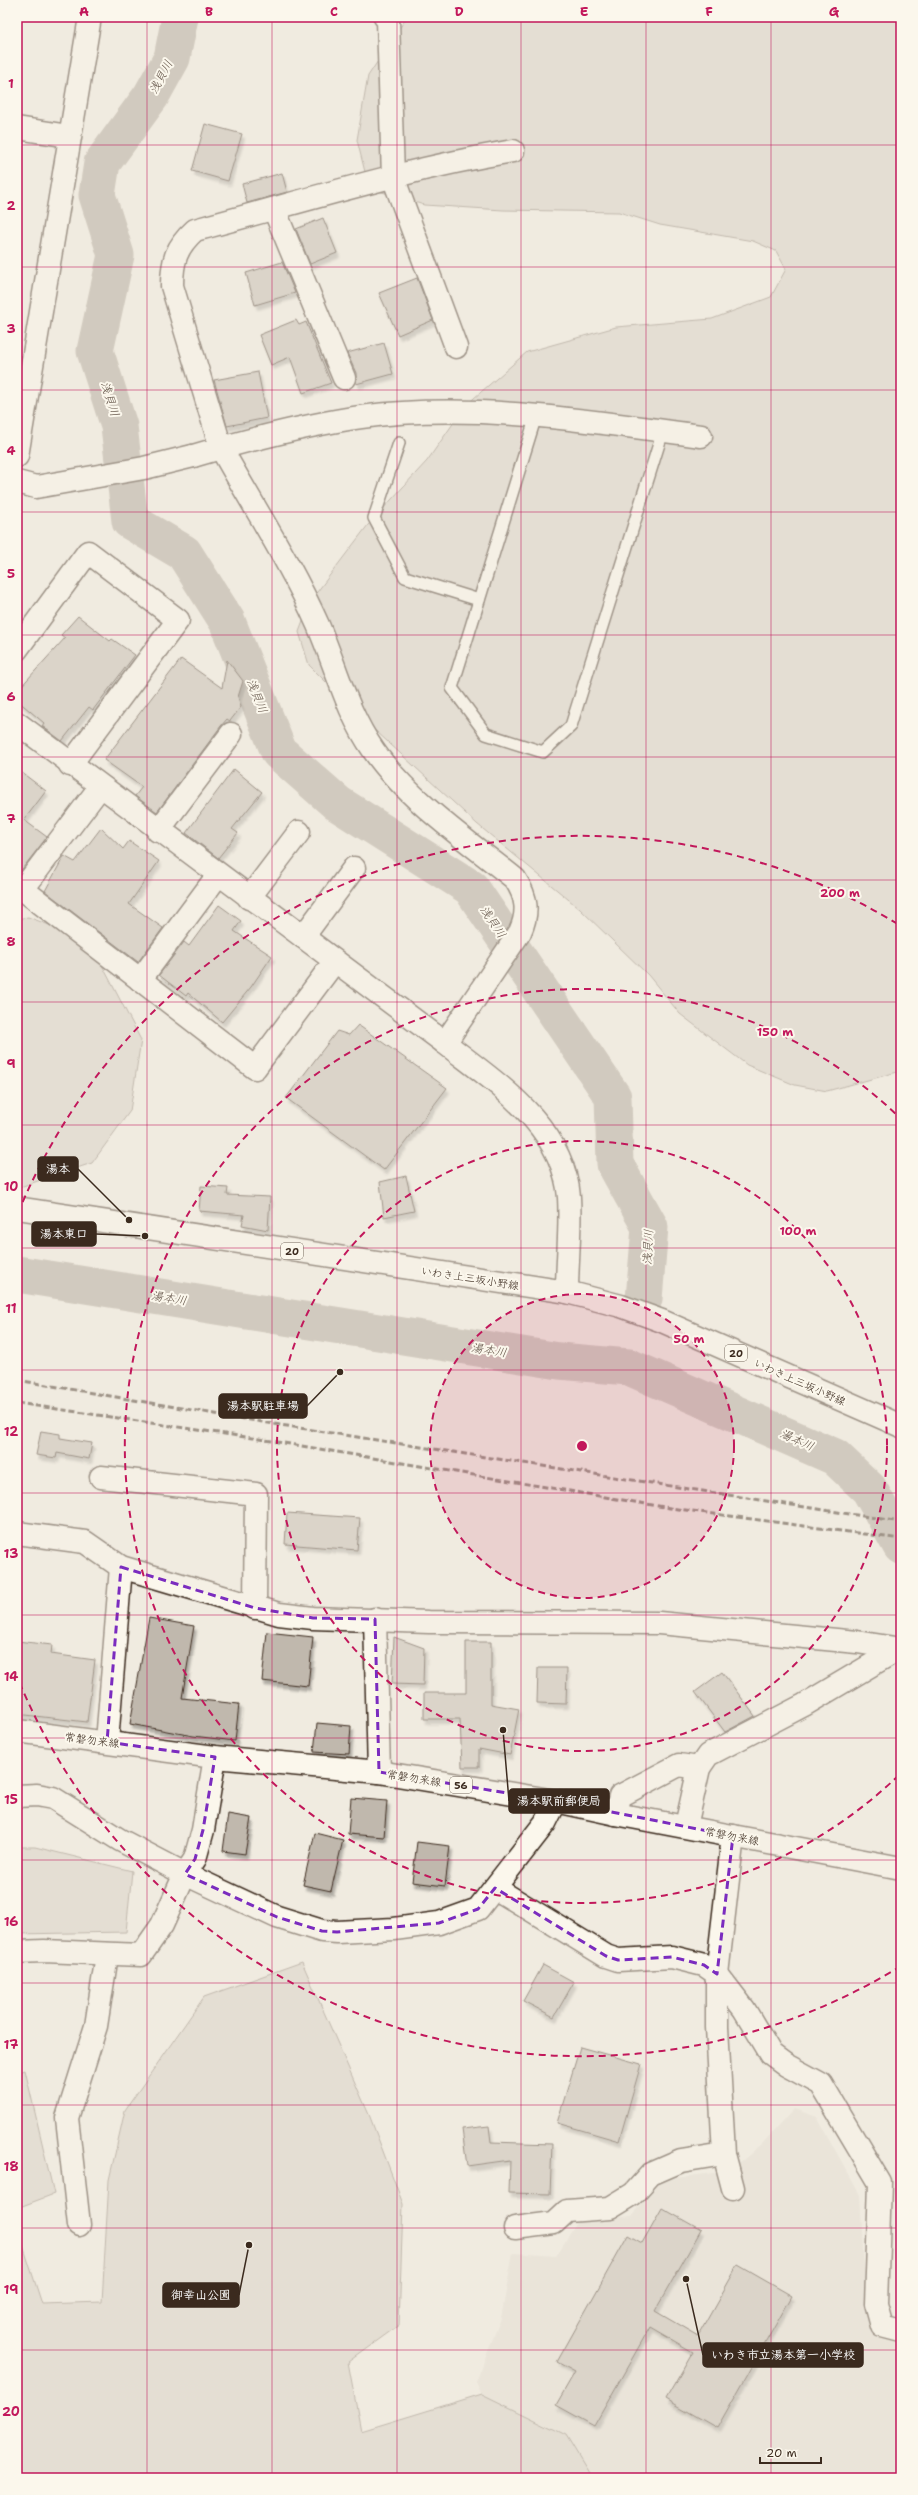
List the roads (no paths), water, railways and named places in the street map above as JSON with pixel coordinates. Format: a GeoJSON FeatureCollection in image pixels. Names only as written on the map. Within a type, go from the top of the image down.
{"type":"FeatureCollection","features":[{"type":"Feature","properties":{"kind":"street"},"geometry":{"type":"LineString","coordinates":[[17,456],[90,17]]}},
{"type":"Feature","properties":{"kind":"street"},"geometry":{"type":"LineString","coordinates":[[385,17],[388,20],[393,177],[456,347]]}},
{"type":"Feature","properties":{"kind":"street"},"geometry":{"type":"LineString","coordinates":[[17,128],[69,136]]}},
{"type":"Feature","properties":{"kind":"street"},"geometry":{"type":"LineString","coordinates":[[445,1043],[520,932],[525,921],[526,907],[524,893],[515,879],[425,806],[375,753],[358,725],[319,627],[304,597],[221,448],[172,286],[172,265],[176,252],[196,230],[451,161],[513,151]]}},
{"type":"Feature","properties":{"kind":"street"},"geometry":{"type":"LineString","coordinates":[[274,209],[344,378]]}},
{"type":"Feature","properties":{"kind":"street"},"geometry":{"type":"LineString","coordinates":[[17,482],[36,487],[144,468],[297,429],[361,417],[476,413],[536,416],[701,436]]}},
{"type":"Feature","properties":{"kind":"street"},"geometry":{"type":"LineString","coordinates":[[17,649],[88,552],[178,620],[70,765]]}},
{"type":"Feature","properties":{"kind":"street"},"geometry":{"type":"LineString","coordinates":[[17,723],[158,831],[445,1043],[505,1091],[532,1116],[552,1142],[564,1170],[569,1198],[567,1292]]}},
{"type":"Feature","properties":{"kind":"street"},"geometry":{"type":"LineString","coordinates":[[158,831],[231,734]]}},
{"type":"Feature","properties":{"kind":"street"},"geometry":{"type":"LineString","coordinates":[[100,787],[20,887],[255,1068],[335,961]]}},
{"type":"Feature","properties":{"kind":"street"},"geometry":{"type":"LineString","coordinates":[[249,898],[299,832]]}},
{"type":"Feature","properties":{"kind":"street"},"geometry":{"type":"LineString","coordinates":[[303,938],[354,868]]}},
{"type":"Feature","properties":{"kind":"street"},"geometry":{"type":"LineString","coordinates":[[140,980],[218,875]]}},
{"type":"Feature","properties":{"kind":"street","name":"いわき上三坂小野線"},"geometry":{"type":"LineString","coordinates":[[17,1208],[567,1292],[621,1306],[662,1321],[901,1426]]}},
{"type":"Feature","properties":{"kind":"street"},"geometry":{"type":"LineString","coordinates":[[101,1477],[256,1494],[255,1608]]}},
{"type":"Feature","properties":{"kind":"street"},"geometry":{"type":"LineString","coordinates":[[17,1533],[85,1542],[122,1567],[279,1614],[313,1618],[429,1622],[659,1623],[900,1648]]}},
{"type":"Feature","properties":{"kind":"street"},"geometry":{"type":"LineString","coordinates":[[107,1742],[122,1567]]}},
{"type":"Feature","properties":{"kind":"street"},"geometry":{"type":"LineString","coordinates":[[375,1619],[379,1772]]}},
{"type":"Feature","properties":{"kind":"street"},"geometry":{"type":"LineString","coordinates":[[686,1826],[699,1768],[708,1755],[804,1705],[900,1648]]}},
{"type":"Feature","properties":{"kind":"street","name":"常磐勿来線"},"geometry":{"type":"LineString","coordinates":[[17,1731],[215,1757],[379,1772],[556,1801],[616,1814],[686,1826],[901,1868]]}},
{"type":"Feature","properties":{"kind":"street"},"geometry":{"type":"LineString","coordinates":[[17,1952],[44,1951],[107,1955],[142,1955],[162,1925],[185,1874],[195,1859],[203,1830],[215,1757]]}},
{"type":"Feature","properties":{"kind":"street"},"geometry":{"type":"LineString","coordinates":[[616,1814],[620,1796],[679,1765],[699,1768]]}},
{"type":"Feature","properties":{"kind":"street"},"geometry":{"type":"LineString","coordinates":[[17,1796],[36,1794],[53,1798],[120,1840],[185,1874],[277,1917],[329,1931],[394,1929],[439,1923],[478,1908],[546,1823],[556,1801]]}},
{"type":"Feature","properties":{"kind":"street"},"geometry":{"type":"LineString","coordinates":[[733,1836],[717,1974],[717,2028],[724,2154],[733,2188]]}},
{"type":"Feature","properties":{"kind":"street"},"geometry":{"type":"LineString","coordinates":[[495,1888],[606,1956],[618,1960],[672,1957],[704,1965],[717,1974],[744,2009],[770,2054],[786,2065],[822,2084],[880,2183],[876,2304],[882,2326],[901,2331]]}},
{"type":"Feature","properties":{"kind":"street"},"geometry":{"type":"LineString","coordinates":[[79,2225],[67,2118],[96,2026],[107,1955]]}},
{"type":"Feature","properties":{"kind":"street"},"geometry":{"type":"LineString","coordinates":[[515,2228],[554,2223],[567,2211],[610,2208],[633,2194],[651,2174],[681,2161],[724,2154]]}},
{"type":"Feature","properties":{"kind":"lane"},"geometry":{"type":"LineString","coordinates":[[536,416],[452,688],[486,734],[543,752],[571,726],[663,431]]}},
{"type":"Feature","properties":{"kind":"lane"},"geometry":{"type":"LineString","coordinates":[[399,443],[374,518],[405,577],[479,600]]}},
{"type":"Feature","properties":{"kind":"waterway","name":"浅貝川"},"geometry":{"type":"LineString","coordinates":[[180,17],[172,58],[151,96],[102,163],[97,195],[116,255],[95,351],[119,426],[130,521],[184,553],[227,621],[279,752],[337,803],[471,888],[613,1097],[615,1164],[650,1227],[644,1299]]}},
{"type":"Feature","properties":{"kind":"waterway","name":"湯本川"},"geometry":{"type":"LineString","coordinates":[[17,1274],[559,1361],[629,1367],[835,1457],[869,1489],[901,1546]]}},
{"type":"Feature","properties":{"kind":"railway"},"geometry":{"type":"LineString","coordinates":[[17,1380],[274,1424],[901,1522]]}},
{"type":"Feature","properties":{"kind":"railway"},"geometry":{"type":"LineString","coordinates":[[17,1403],[272,1441],[670,1508],[901,1539]]}},
{"type":"Feature","properties":{"kind":"place","name":"湯本"},"geometry":{"type":"Point","coordinates":[129,1220]}},
{"type":"Feature","properties":{"kind":"place","name":"湯本東口"},"geometry":{"type":"Point","coordinates":[145,1236]}},
{"type":"Feature","properties":{"kind":"place","name":"湯本駅駐車場"},"geometry":{"type":"Point","coordinates":[340,1372]}},
{"type":"Feature","properties":{"kind":"place","name":"湯本駅前郵便局"},"geometry":{"type":"Point","coordinates":[503,1730]}},
{"type":"Feature","properties":{"kind":"place","name":"御幸山公園"},"geometry":{"type":"Point","coordinates":[249,2245]}},
{"type":"Feature","properties":{"kind":"place","name":"いわき市立湯本第一小学校"},"geometry":{"type":"Point","coordinates":[686,2279]}}]}
